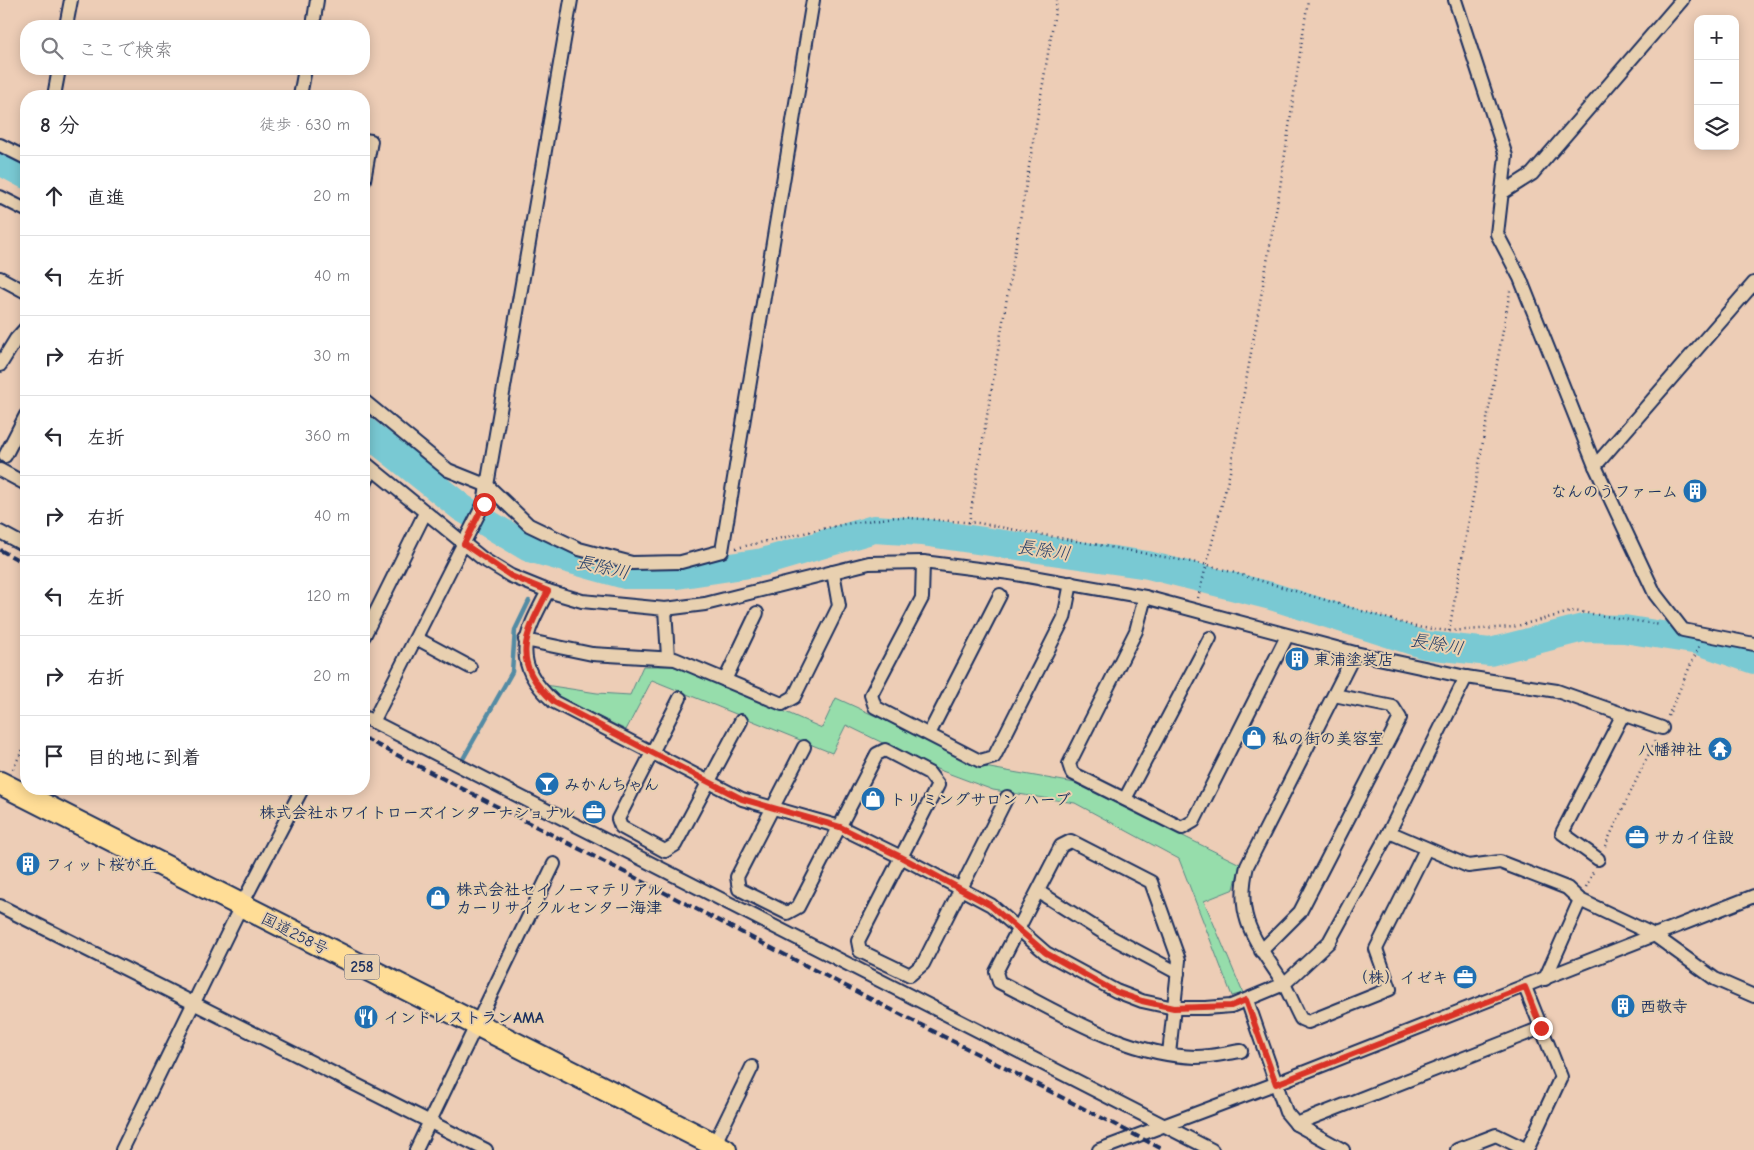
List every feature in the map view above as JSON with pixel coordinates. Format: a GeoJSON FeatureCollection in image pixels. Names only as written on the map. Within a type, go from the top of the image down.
{"type":"FeatureCollection","features":[{"type":"Feature","properties":{"kind":"highway","name":"国道258号"},"geometry":{"type":"LineString","coordinates":[[1,788],[241,906],[719,1147]]}},
{"type":"Feature","properties":{"kind":"street"},"geometry":{"type":"LineString","coordinates":[[67,20],[71,0]]}},
{"type":"Feature","properties":{"kind":"street"},"geometry":{"type":"LineString","coordinates":[[313,20],[317,0]]}},
{"type":"Feature","properties":{"kind":"street"},"geometry":{"type":"LineString","coordinates":[[370,717],[416,638],[484,504],[572,0]]}},
{"type":"Feature","properties":{"kind":"street"},"geometry":{"type":"LineString","coordinates":[[370,406],[448,470],[488,486],[529,525],[579,549],[632,563],[681,562],[722,551],[814,0]]}},
{"type":"Feature","properties":{"kind":"street"},"geometry":{"type":"LineString","coordinates":[[1455,0],[1506,156],[1497,234],[1514,268],[1595,466],[1655,594],[1683,630],[1754,644]]}},
{"type":"Feature","properties":{"kind":"street"},"geometry":{"type":"LineString","coordinates":[[1502,193],[1532,174],[1682,0]]}},
{"type":"Feature","properties":{"kind":"street"},"geometry":{"type":"LineString","coordinates":[[55,90],[58,75]]}},
{"type":"Feature","properties":{"kind":"street"},"geometry":{"type":"LineString","coordinates":[[301,90],[304,75]]}},
{"type":"Feature","properties":{"kind":"street"},"geometry":{"type":"LineString","coordinates":[[0,145],[20,155]]}},
{"type":"Feature","properties":{"kind":"street"},"geometry":{"type":"LineString","coordinates":[[0,197],[20,207]]}},
{"type":"Feature","properties":{"kind":"street"},"geometry":{"type":"LineString","coordinates":[[0,278],[20,289]]}},
{"type":"Feature","properties":{"kind":"street"},"geometry":{"type":"LineString","coordinates":[[1595,466],[1754,283]]}},
{"type":"Feature","properties":{"kind":"street"},"geometry":{"type":"LineString","coordinates":[[1,360],[20,336]]}},
{"type":"Feature","properties":{"kind":"street"},"geometry":{"type":"LineString","coordinates":[[5,456],[20,427]]}},
{"type":"Feature","properties":{"kind":"street"},"geometry":{"type":"LineString","coordinates":[[370,468],[425,513],[467,538],[511,576],[548,591],[582,601],[665,609],[705,604],[869,563],[924,562],[1071,583],[1145,596],[1355,653],[1466,677],[1557,691],[1662,728]]}},
{"type":"Feature","properties":{"kind":"street"},"geometry":{"type":"LineString","coordinates":[[0,470],[20,481]]}},
{"type":"Feature","properties":{"kind":"street"},"geometry":{"type":"LineString","coordinates":[[370,624],[425,513]]}},
{"type":"Feature","properties":{"kind":"street"},"geometry":{"type":"LineString","coordinates":[[0,532],[20,543]]}},
{"type":"Feature","properties":{"kind":"street"},"geometry":{"type":"LineString","coordinates":[[924,562],[922,598],[872,695],[875,707],[980,761],[994,757],[1064,618],[1071,583]]}},
{"type":"Feature","properties":{"kind":"street"},"geometry":{"type":"LineString","coordinates":[[525,640],[592,654],[631,658],[668,657],[782,704],[794,697],[839,606],[833,572]]}},
{"type":"Feature","properties":{"kind":"street"},"geometry":{"type":"LineString","coordinates":[[548,591],[525,640],[525,656],[530,673],[539,688],[554,702],[742,799],[840,827],[901,857],[990,905],[1046,953],[1116,992],[1142,1001],[1174,1008],[1231,1006],[1284,984],[1329,942],[1389,832],[1466,677]]}},
{"type":"Feature","properties":{"kind":"street"},"geometry":{"type":"LineString","coordinates":[[929,734],[1000,595]]}},
{"type":"Feature","properties":{"kind":"street"},"geometry":{"type":"LineString","coordinates":[[1145,596],[1136,631],[1068,764],[1072,773],[1182,828],[1194,821],[1287,636]]}},
{"type":"Feature","properties":{"kind":"street"},"geometry":{"type":"LineString","coordinates":[[665,609],[668,657]]}},
{"type":"Feature","properties":{"kind":"street"},"geometry":{"type":"LineString","coordinates":[[725,680],[757,613]]}},
{"type":"Feature","properties":{"kind":"street"},"geometry":{"type":"LineString","coordinates":[[416,638],[470,667]]}},
{"type":"Feature","properties":{"kind":"street"},"geometry":{"type":"LineString","coordinates":[[1125,800],[1210,638]]}},
{"type":"Feature","properties":{"kind":"street"},"geometry":{"type":"LineString","coordinates":[[1355,653],[1247,866],[1242,887],[1242,906],[1248,925],[1261,951],[1284,984],[1301,1020],[1308,1022],[1390,989],[1376,949],[1426,849]]}},
{"type":"Feature","properties":{"kind":"street"},"geometry":{"type":"LineString","coordinates":[[1261,951],[1300,912],[1400,718],[1392,707],[1334,695]]}},
{"type":"Feature","properties":{"kind":"street"},"geometry":{"type":"LineString","coordinates":[[680,698],[618,819],[621,827],[665,851],[675,845],[741,721]]}},
{"type":"Feature","properties":{"kind":"street"},"geometry":{"type":"LineString","coordinates":[[1598,859],[1562,834],[1623,714]]}},
{"type":"Feature","properties":{"kind":"street"},"geometry":{"type":"LineString","coordinates":[[370,721],[1212,1150]]}},
{"type":"Feature","properties":{"kind":"street"},"geometry":{"type":"LineString","coordinates":[[804,747],[737,878],[739,889],[787,912],[798,907],[877,754],[885,750],[929,773],[938,785],[858,940],[860,951],[910,975],[924,964],[1007,797]]}},
{"type":"Feature","properties":{"kind":"street"},"geometry":{"type":"LineString","coordinates":[[122,1150],[241,906],[299,795]]}},
{"type":"Feature","properties":{"kind":"street"},"geometry":{"type":"LineString","coordinates":[[1389,832],[1468,866],[1500,862],[1566,888],[1580,900],[1654,935],[1715,980],[1754,996]]}},
{"type":"Feature","properties":{"kind":"street"},"geometry":{"type":"LineString","coordinates":[[1169,1054],[1179,960],[1151,882],[1071,841],[1061,846],[1039,892],[1018,929],[996,972],[998,982],[1099,1033],[1135,1047],[1169,1054],[1197,1057],[1241,1051]]}},
{"type":"Feature","properties":{"kind":"street"},"geometry":{"type":"LineString","coordinates":[[416,1150],[478,1025],[554,864]]}},
{"type":"Feature","properties":{"kind":"street"},"geometry":{"type":"LineString","coordinates":[[1039,892],[1106,935],[1178,973]]}},
{"type":"Feature","properties":{"kind":"street"},"geometry":{"type":"LineString","coordinates":[[1099,1150],[1276,1084],[1754,896]]}},
{"type":"Feature","properties":{"kind":"street"},"geometry":{"type":"LineString","coordinates":[[1545,979],[1580,900]]}},
{"type":"Feature","properties":{"kind":"street"},"geometry":{"type":"LineString","coordinates":[[0,906],[193,1005],[486,1150]]}},
{"type":"Feature","properties":{"kind":"street"},"geometry":{"type":"LineString","coordinates":[[1457,1150],[1496,1134],[1527,1150],[1560,1078],[1525,987]]}},
{"type":"Feature","properties":{"kind":"street"},"geometry":{"type":"LineString","coordinates":[[1246,1000],[1286,1112],[1296,1124],[1343,1150]]}},
{"type":"Feature","properties":{"kind":"street"},"geometry":{"type":"LineString","coordinates":[[1296,1124],[1541,1028]]}},
{"type":"Feature","properties":{"kind":"street"},"geometry":{"type":"LineString","coordinates":[[719,1147],[752,1066]]}},
{"type":"Feature","properties":{"kind":"path"},"geometry":{"type":"LineString","coordinates":[[969,523],[1056,0]]}},
{"type":"Feature","properties":{"kind":"path"},"geometry":{"type":"LineString","coordinates":[[1196,603],[1208,565],[1230,472],[1279,194],[1308,0]]}},
{"type":"Feature","properties":{"kind":"path"},"geometry":{"type":"LineString","coordinates":[[1449,631],[1514,268]]}},
{"type":"Feature","properties":{"kind":"path"},"geometry":{"type":"LineString","coordinates":[[722,551],[845,524],[896,517],[969,523],[1208,565],[1416,627],[1449,631],[1513,627],[1574,611],[1644,621],[1683,630]]}},
{"type":"Feature","properties":{"kind":"path"},"geometry":{"type":"LineString","coordinates":[[1580,900],[1694,661],[1702,638]]}},
{"type":"Feature","properties":{"kind":"path"},"geometry":{"type":"LineString","coordinates":[[1,788],[20,754]]}},
{"type":"Feature","properties":{"kind":"green space"},"geometry":{"type":"Polygon","coordinates":[[[643,666],[672,666],[719,683],[822,728],[836,698],[984,767],[1075,783],[1240,864],[1234,889],[1204,901],[1243,993],[1232,996],[1179,859],[1075,803],[993,790],[934,768],[846,725],[832,753],[652,680],[626,730],[559,697],[545,685],[597,693],[630,695],[643,666]]]}},
{"type":"Feature","properties":{"kind":"waterway","name":"長除川"},"geometry":{"type":"LineString","coordinates":[[0,161],[20,172]]}},
{"type":"Feature","properties":{"kind":"waterway","name":"長除川"},"geometry":{"type":"LineString","coordinates":[[370,435],[462,508],[529,548],[625,575],[677,575],[763,562],[874,529],[922,532],[1148,565],[1271,596],[1425,645],[1490,652],[1583,628],[1624,629],[1699,641],[1754,660]]}},
{"type":"Feature","properties":{"kind":"waterway"},"geometry":{"type":"LineString","coordinates":[[547,564],[553,556]]}},
{"type":"Feature","properties":{"kind":"waterway"},"geometry":{"type":"LineString","coordinates":[[463,759],[512,672],[515,630],[529,601]]}},
{"type":"Feature","properties":{"kind":"railway"},"geometry":{"type":"LineString","coordinates":[[0,550],[20,561]]}},
{"type":"Feature","properties":{"kind":"railway"},"geometry":{"type":"LineString","coordinates":[[370,741],[1164,1150]]}},
{"type":"Feature","properties":{"kind":"place","name":"なんのうファーム"},"geometry":{"type":"Point","coordinates":[1695,491]}},
{"type":"Feature","properties":{"kind":"place","name":"東浦塗装店"},"geometry":{"type":"Point","coordinates":[1297,659]}},
{"type":"Feature","properties":{"kind":"place","name":"私の街の美容室"},"geometry":{"type":"Point","coordinates":[1254,738]}},
{"type":"Feature","properties":{"kind":"place","name":"八幡神社"},"geometry":{"type":"Point","coordinates":[1720,749]}},
{"type":"Feature","properties":{"kind":"place","name":"みかんちゃん"},"geometry":{"type":"Point","coordinates":[547,784]}},
{"type":"Feature","properties":{"kind":"place","name":"トリミングサロン ハーブ"},"geometry":{"type":"Point","coordinates":[873,799]}},
{"type":"Feature","properties":{"kind":"place","name":"株式会社ホワイトローズインターナショナル"},"geometry":{"type":"Point","coordinates":[594,812]}},
{"type":"Feature","properties":{"kind":"place","name":"サカイ住設"},"geometry":{"type":"Point","coordinates":[1637,837]}},
{"type":"Feature","properties":{"kind":"place","name":"フィット桜が丘"},"geometry":{"type":"Point","coordinates":[28,864]}},
{"type":"Feature","properties":{"kind":"place","name":"株式会社セイノーマテリアル カーリサイクルセンター海津"},"geometry":{"type":"Point","coordinates":[438,898]}},
{"type":"Feature","properties":{"kind":"place","name":"（株）イゼキ"},"geometry":{"type":"Point","coordinates":[1465,977]}},
{"type":"Feature","properties":{"kind":"place","name":"西敬寺"},"geometry":{"type":"Point","coordinates":[1623,1006]}},
{"type":"Feature","properties":{"kind":"place","name":"インドレストランAMA"},"geometry":{"type":"Point","coordinates":[366,1017]}},
{"type":"Feature","properties":{"kind":"route"},"geometry":{"type":"LineString","coordinates":[[484,504],[464,544],[483,559],[511,576],[548,591],[535,615],[525,640],[525,656],[530,673],[539,688],[554,702],[742,799],[840,827],[901,857],[990,905],[1046,953],[1116,992],[1142,1001],[1174,1008],[1231,1006],[1246,1000],[1264,1044],[1276,1084],[1525,987],[1541,1028]]}}]}
